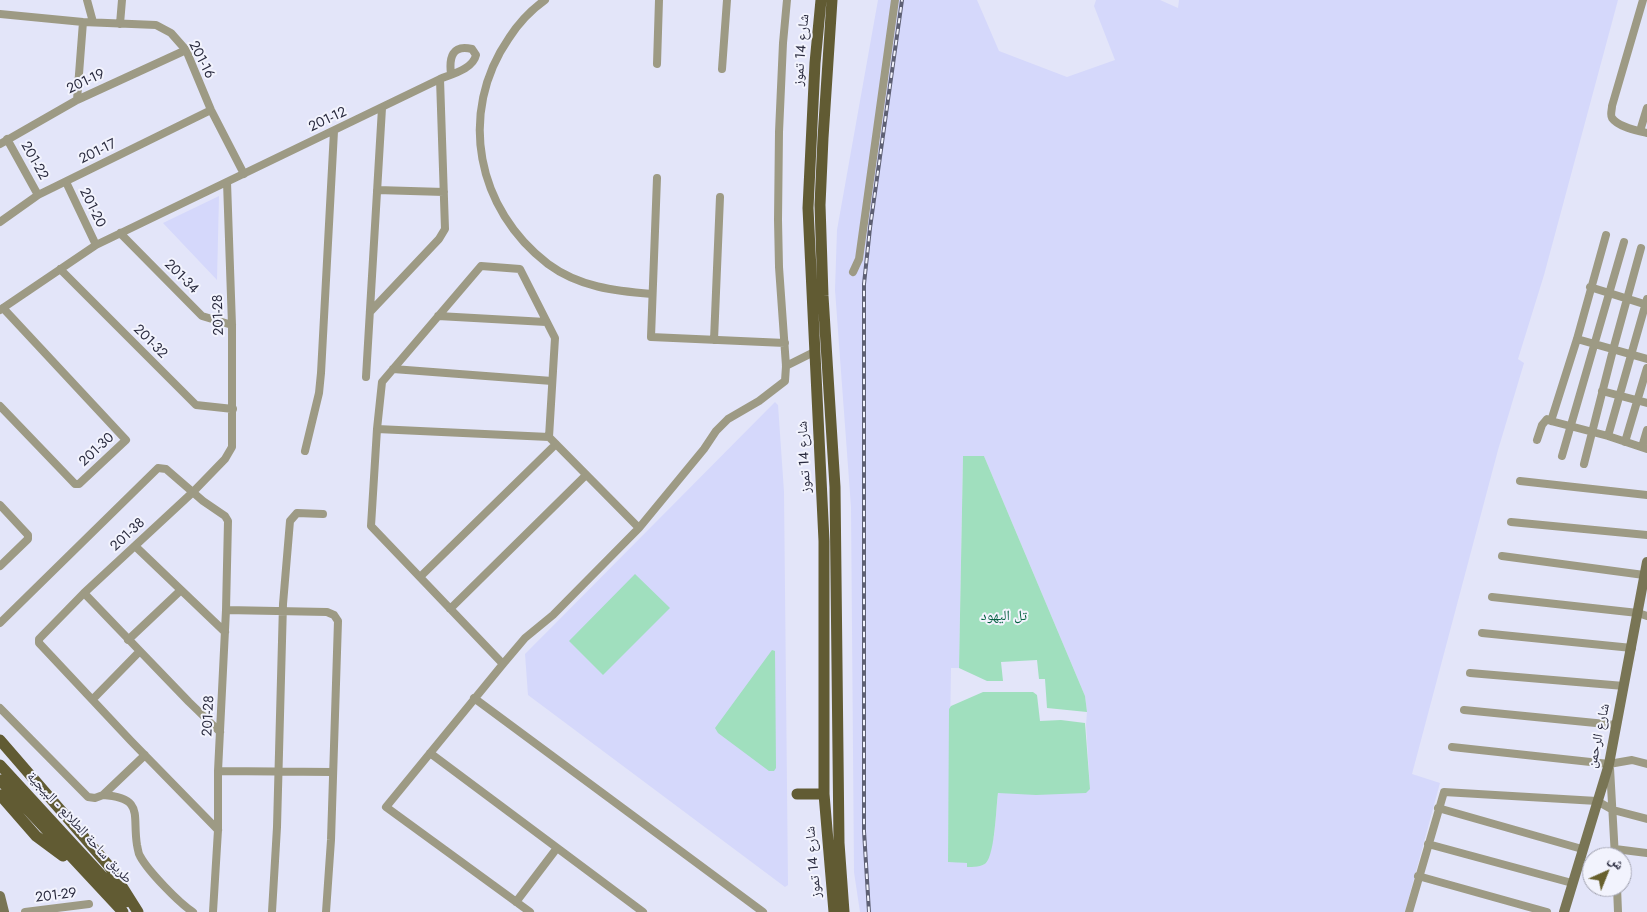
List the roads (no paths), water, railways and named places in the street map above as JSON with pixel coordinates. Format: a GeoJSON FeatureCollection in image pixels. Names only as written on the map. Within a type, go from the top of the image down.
{"type":"FeatureCollection","features":[{"type":"Feature","properties":{"kind":"main road","name":"شارع 14 تموز"},"geometry":{"type":"LineString","coordinates":[[821,0],[808,176],[809,256],[824,541],[824,794],[834,912]]}},
{"type":"Feature","properties":{"kind":"main road","name":"شارع 14 تموز"},"geometry":{"type":"LineString","coordinates":[[832,0],[827,55],[820,205],[823,296],[835,488],[839,843],[844,912]]}},
{"type":"Feature","properties":{"kind":"main road"},"geometry":{"type":"LineString","coordinates":[[0,740],[108,866],[137,912]]}},
{"type":"Feature","properties":{"kind":"main road","name":"طريق ساحة الطلائع - البيجية"},"geometry":{"type":"LineString","coordinates":[[0,765],[39,823],[137,912]]}},
{"type":"Feature","properties":{"kind":"main road","name":"طريق ساحة الطلائع - البيجية"},"geometry":{"type":"LineString","coordinates":[[0,780],[123,912]]}},
{"type":"Feature","properties":{"kind":"main road"},"geometry":{"type":"LineString","coordinates":[[797,794],[824,794]]}},
{"type":"Feature","properties":{"kind":"main road"},"geometry":{"type":"LineString","coordinates":[[0,795],[39,823]]}},
{"type":"Feature","properties":{"kind":"street"},"geometry":{"type":"LineString","coordinates":[[87,0],[93,22]]}},
{"type":"Feature","properties":{"kind":"street"},"geometry":{"type":"LineString","coordinates":[[120,24],[122,0]]}},
{"type":"Feature","properties":{"kind":"street"},"geometry":{"type":"LineString","coordinates":[[545,0],[518,25],[499,52],[486,84],[480,117],[480,151],[488,184],[503,215],[524,242],[549,264],[579,281],[612,291],[652,294]]}},
{"type":"Feature","properties":{"kind":"street"},"geometry":{"type":"LineString","coordinates":[[657,64],[659,0]]}},
{"type":"Feature","properties":{"kind":"street"},"geometry":{"type":"LineString","coordinates":[[722,69],[726,0]]}},
{"type":"Feature","properties":{"kind":"street"},"geometry":{"type":"LineString","coordinates":[[530,912],[386,807],[525,638],[553,615],[639,528],[704,449],[716,431],[728,419],[759,401],[785,380],[785,343],[779,267],[778,220],[780,112],[787,0]]}},
{"type":"Feature","properties":{"kind":"street"},"geometry":{"type":"LineString","coordinates":[[853,272],[859,259],[895,0]]}},
{"type":"Feature","properties":{"kind":"street"},"geometry":{"type":"LineString","coordinates":[[1643,0],[1611,114],[1613,119],[1620,124],[1643,132],[1647,108]]}},
{"type":"Feature","properties":{"kind":"street","name":"201-16"},"geometry":{"type":"LineString","coordinates":[[0,14],[83,22],[156,25],[171,34],[186,50],[211,110],[244,174]]}},
{"type":"Feature","properties":{"kind":"street"},"geometry":{"type":"LineString","coordinates":[[77,100],[83,22]]}},
{"type":"Feature","properties":{"kind":"street","name":"201-19"},"geometry":{"type":"LineString","coordinates":[[4,141],[77,100],[186,50]]}},
{"type":"Feature","properties":{"kind":"street","name":"201-12"},"geometry":{"type":"LineString","coordinates":[[1,309],[96,245],[452,74]]}},
{"type":"Feature","properties":{"kind":"street"},"geometry":{"type":"LineString","coordinates":[[370,312],[442,234],[445,224],[440,79]]}},
{"type":"Feature","properties":{"kind":"street"},"geometry":{"type":"LineString","coordinates":[[366,377],[382,108]]}},
{"type":"Feature","properties":{"kind":"street","name":"201-17"},"geometry":{"type":"LineString","coordinates":[[0,222],[38,195],[211,110]]}},
{"type":"Feature","properties":{"kind":"street"},"geometry":{"type":"LineString","coordinates":[[305,451],[319,393],[321,373],[334,131]]}},
{"type":"Feature","properties":{"kind":"street","name":"201-22"},"geometry":{"type":"LineString","coordinates":[[4,141],[38,195]]}},
{"type":"Feature","properties":{"kind":"street"},"geometry":{"type":"LineString","coordinates":[[657,178],[651,337],[785,343]]}},
{"type":"Feature","properties":{"kind":"street","name":"201-20"},"geometry":{"type":"LineString","coordinates":[[66,182],[96,245]]}},
{"type":"Feature","properties":{"kind":"street","name":"201-28"},"geometry":{"type":"LineString","coordinates":[[227,182],[232,325],[232,447]]}},
{"type":"Feature","properties":{"kind":"street"},"geometry":{"type":"LineString","coordinates":[[377,190],[444,192]]}},
{"type":"Feature","properties":{"kind":"street"},"geometry":{"type":"LineString","coordinates":[[714,340],[720,197]]}},
{"type":"Feature","properties":{"kind":"street","name":"201-34"},"geometry":{"type":"LineString","coordinates":[[120,233],[202,316],[232,325]]}},
{"type":"Feature","properties":{"kind":"street"},"geometry":{"type":"LineString","coordinates":[[1552,420],[1606,235]]}},
{"type":"Feature","properties":{"kind":"street"},"geometry":{"type":"LineString","coordinates":[[1562,456],[1624,242]]}},
{"type":"Feature","properties":{"kind":"street"},"geometry":{"type":"LineString","coordinates":[[1584,464],[1641,248]]}},
{"type":"Feature","properties":{"kind":"street"},"geometry":{"type":"LineString","coordinates":[[503,664],[371,526],[382,382],[481,266],[520,269],[555,338],[549,437]]}},
{"type":"Feature","properties":{"kind":"street","name":"201-32"},"geometry":{"type":"LineString","coordinates":[[60,269],[196,405],[233,409]]}},
{"type":"Feature","properties":{"kind":"street"},"geometry":{"type":"LineString","coordinates":[[1590,287],[1646,303],[1608,436]]}},
{"type":"Feature","properties":{"kind":"street","name":"201-30"},"geometry":{"type":"LineString","coordinates":[[0,406],[76,484],[79,484],[126,440],[1,309]]}},
{"type":"Feature","properties":{"kind":"street"},"geometry":{"type":"LineString","coordinates":[[438,316],[546,322]]}},
{"type":"Feature","properties":{"kind":"street"},"geometry":{"type":"LineString","coordinates":[[1577,339],[1647,359]]}},
{"type":"Feature","properties":{"kind":"street"},"geometry":{"type":"LineString","coordinates":[[786,366],[814,352]]}},
{"type":"Feature","properties":{"kind":"street"},"geometry":{"type":"LineString","coordinates":[[1626,442],[1647,368]]}},
{"type":"Feature","properties":{"kind":"street"},"geometry":{"type":"LineString","coordinates":[[393,369],[552,381]]}},
{"type":"Feature","properties":{"kind":"street"},"geometry":{"type":"LineString","coordinates":[[1602,391],[1647,403]]}},
{"type":"Feature","properties":{"kind":"street"},"geometry":{"type":"LineString","coordinates":[[1536,440],[1547,419],[1644,448],[1647,430]]}},
{"type":"Feature","properties":{"kind":"street"},"geometry":{"type":"LineString","coordinates":[[377,429],[549,437],[639,528]]}},
{"type":"Feature","properties":{"kind":"street"},"geometry":{"type":"LineString","coordinates":[[420,577],[556,444]]}},
{"type":"Feature","properties":{"kind":"street","name":"201-38"},"geometry":{"type":"LineString","coordinates":[[93,699],[39,643],[39,639],[192,492],[225,459],[232,447]]}},
{"type":"Feature","properties":{"kind":"street"},"geometry":{"type":"LineString","coordinates":[[0,623],[158,468],[166,469],[192,492]]}},
{"type":"Feature","properties":{"kind":"street"},"geometry":{"type":"LineString","coordinates":[[450,609],[586,475]]}},
{"type":"Feature","properties":{"kind":"street"},"geometry":{"type":"LineString","coordinates":[[1520,481],[1647,495]]}},
{"type":"Feature","properties":{"kind":"street","name":"201-28"},"geometry":{"type":"LineString","coordinates":[[192,492],[225,516],[228,521],[226,610],[218,771],[218,830],[213,912]]}},
{"type":"Feature","properties":{"kind":"street"},"geometry":{"type":"LineString","coordinates":[[0,505],[28,535],[28,539],[0,566]]}},
{"type":"Feature","properties":{"kind":"street"},"geometry":{"type":"LineString","coordinates":[[272,912],[283,612],[290,521],[297,513],[322,514]]}},
{"type":"Feature","properties":{"kind":"street"},"geometry":{"type":"LineString","coordinates":[[1511,522],[1647,534]]}},
{"type":"Feature","properties":{"kind":"street"},"geometry":{"type":"LineString","coordinates":[[135,546],[225,632]]}},
{"type":"Feature","properties":{"kind":"street"},"geometry":{"type":"LineString","coordinates":[[1502,556],[1644,575]]}},
{"type":"Feature","properties":{"kind":"street","name":"شارع الرحمن"},"geometry":{"type":"LineString","coordinates":[[1583,847],[1609,764],[1632,648],[1642,615],[1644,575],[1647,562]]}},
{"type":"Feature","properties":{"kind":"street"},"geometry":{"type":"LineString","coordinates":[[128,640],[181,590]]}},
{"type":"Feature","properties":{"kind":"street"},"geometry":{"type":"LineString","coordinates":[[84,594],[139,652],[220,732]]}},
{"type":"Feature","properties":{"kind":"street"},"geometry":{"type":"LineString","coordinates":[[1492,597],[1642,615]]}},
{"type":"Feature","properties":{"kind":"street"},"geometry":{"type":"LineString","coordinates":[[226,610],[327,612],[338,621],[331,840],[326,912]]}},
{"type":"Feature","properties":{"kind":"street"},"geometry":{"type":"LineString","coordinates":[[1482,632],[1632,648]]}},
{"type":"Feature","properties":{"kind":"street"},"geometry":{"type":"LineString","coordinates":[[139,652],[93,699],[218,830]]}},
{"type":"Feature","properties":{"kind":"street"},"geometry":{"type":"LineString","coordinates":[[1470,673],[1624,686]]}},
{"type":"Feature","properties":{"kind":"street"},"geometry":{"type":"LineString","coordinates":[[474,698],[763,912]]}},
{"type":"Feature","properties":{"kind":"street"},"geometry":{"type":"LineString","coordinates":[[0,708],[84,795],[95,798],[104,794],[145,755]]}},
{"type":"Feature","properties":{"kind":"street"},"geometry":{"type":"LineString","coordinates":[[1464,710],[1616,725]]}},
{"type":"Feature","properties":{"kind":"street"},"geometry":{"type":"LineString","coordinates":[[1452,747],[1609,764],[1632,760],[1647,764]]}},
{"type":"Feature","properties":{"kind":"street"},"geometry":{"type":"LineString","coordinates":[[430,753],[643,912]]}},
{"type":"Feature","properties":{"kind":"street"},"geometry":{"type":"LineString","coordinates":[[1609,764],[1615,847]]}},
{"type":"Feature","properties":{"kind":"street"},"geometry":{"type":"LineString","coordinates":[[218,771],[332,772]]}},
{"type":"Feature","properties":{"kind":"street"},"geometry":{"type":"LineString","coordinates":[[1409,912],[1442,794],[1447,792],[1597,801],[1613,810],[1647,819]]}},
{"type":"Feature","properties":{"kind":"street"},"geometry":{"type":"LineString","coordinates":[[104,794],[119,796],[131,804],[136,811],[136,834],[139,855],[160,880],[193,912]]}},
{"type":"Feature","properties":{"kind":"street"},"geometry":{"type":"LineString","coordinates":[[1438,808],[1582,849]]}},
{"type":"Feature","properties":{"kind":"street"},"geometry":{"type":"LineString","coordinates":[[1428,844],[1572,883]]}},
{"type":"Feature","properties":{"kind":"street"},"geometry":{"type":"LineString","coordinates":[[516,902],[558,848]]}},
{"type":"Feature","properties":{"kind":"street","name":"شارع الرحمن"},"geometry":{"type":"LineString","coordinates":[[1564,912],[1582,849]]}},
{"type":"Feature","properties":{"kind":"street"},"geometry":{"type":"LineString","coordinates":[[1632,853],[1647,853]]}},
{"type":"Feature","properties":{"kind":"street"},"geometry":{"type":"LineString","coordinates":[[1418,876],[1547,912]]}},
{"type":"Feature","properties":{"kind":"street"},"geometry":{"type":"LineString","coordinates":[[0,896],[4,912]]}},
{"type":"Feature","properties":{"kind":"street"},"geometry":{"type":"LineString","coordinates":[[1617,897],[1618,912]]}},
{"type":"Feature","properties":{"kind":"street","name":"201-29"},"geometry":{"type":"LineString","coordinates":[[25,912],[90,904]]}},
{"type":"Feature","properties":{"kind":"railway"},"geometry":{"type":"LineString","coordinates":[[869,912],[864,831],[864,284],[902,0]]}},
{"type":"Feature","properties":{"kind":"park label","name":"تل اليهود"},"geometry":{"type":"Point","coordinates":[1004,617]}}]}
